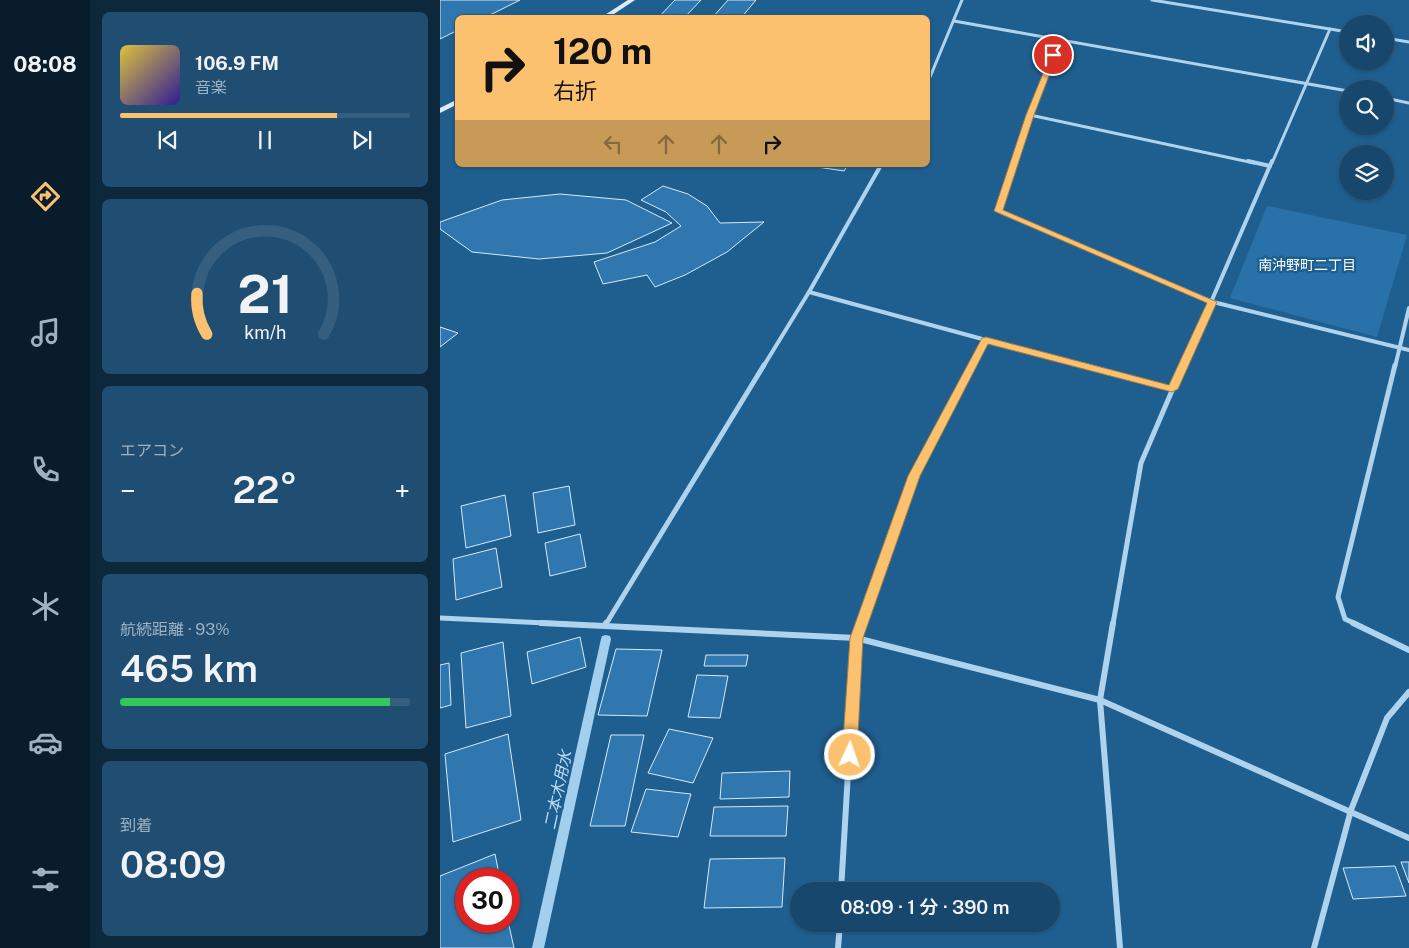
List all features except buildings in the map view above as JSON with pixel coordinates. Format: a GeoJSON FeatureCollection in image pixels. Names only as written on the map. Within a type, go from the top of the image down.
{"type":"FeatureCollection","features":[{"type":"Feature","properties":{"kind":"street"},"geometry":{"type":"LineString","coordinates":[[608,15],[632,0]]}},
{"type":"Feature","properties":{"kind":"street"},"geometry":{"type":"LineString","coordinates":[[930,78],[936,68],[962,0]]}},
{"type":"Feature","properties":{"kind":"street"},"geometry":{"type":"LineString","coordinates":[[1152,0],[1339,30]]}},
{"type":"Feature","properties":{"kind":"street"},"geometry":{"type":"LineString","coordinates":[[954,21],[1339,89]]}},
{"type":"Feature","properties":{"kind":"street"},"geometry":{"type":"LineString","coordinates":[[1120,948],[1100,700],[1141,462],[1172,389],[1213,302],[1330,29]]}},
{"type":"Feature","properties":{"kind":"street"},"geometry":{"type":"LineString","coordinates":[[1059,40],[1030,115],[998,211],[1213,302],[1409,350]]}},
{"type":"Feature","properties":{"kind":"street"},"geometry":{"type":"LineString","coordinates":[[1394,40],[1409,42]]}},
{"type":"Feature","properties":{"kind":"street"},"geometry":{"type":"LineString","coordinates":[[1394,100],[1409,103]]}},
{"type":"Feature","properties":{"kind":"street"},"geometry":{"type":"LineString","coordinates":[[440,111],[455,103]]}},
{"type":"Feature","properties":{"kind":"street"},"geometry":{"type":"LineString","coordinates":[[1030,115],[1270,166]]}},
{"type":"Feature","properties":{"kind":"street"},"geometry":{"type":"LineString","coordinates":[[604,625],[809,292],[880,167]]}},
{"type":"Feature","properties":{"kind":"street"},"geometry":{"type":"LineString","coordinates":[[809,292],[1172,389]]}},
{"type":"Feature","properties":{"kind":"street"},"geometry":{"type":"LineString","coordinates":[[1409,308],[1338,597],[1345,619],[1409,650]]}},
{"type":"Feature","properties":{"kind":"street"},"geometry":{"type":"LineString","coordinates":[[842,882],[856,638],[914,476],[986,340]]}},
{"type":"Feature","properties":{"kind":"street"},"geometry":{"type":"LineString","coordinates":[[440,618],[856,638],[1100,700],[1351,810],[1409,838]]}},
{"type":"Feature","properties":{"kind":"street"},"geometry":{"type":"LineString","coordinates":[[1314,948],[1351,810],[1386,718],[1409,692]]}},
{"type":"Feature","properties":{"kind":"street"},"geometry":{"type":"LineString","coordinates":[[838,948],[839,932]]}},
{"type":"Feature","properties":{"kind":"shaded area"},"geometry":{"type":"Polygon","coordinates":[[[1267,206],[1407,235],[1377,337],[1230,298],[1267,206]]]}},
{"type":"Feature","properties":{"kind":"waterway","name":"二本木用水"},"geometry":{"type":"LineString","coordinates":[[538,948],[606,639]]}},
{"type":"Feature","properties":{"kind":"district","name":"南沖野町二丁目"},"geometry":{"type":"Point","coordinates":[1307,265]}},
{"type":"Feature","properties":{"kind":"route"},"geometry":{"type":"LineString","coordinates":[[850,755],[856,638],[914,476],[986,340],[1172,389],[1213,302],[998,211],[1030,115],[1053,55]]}}]}
